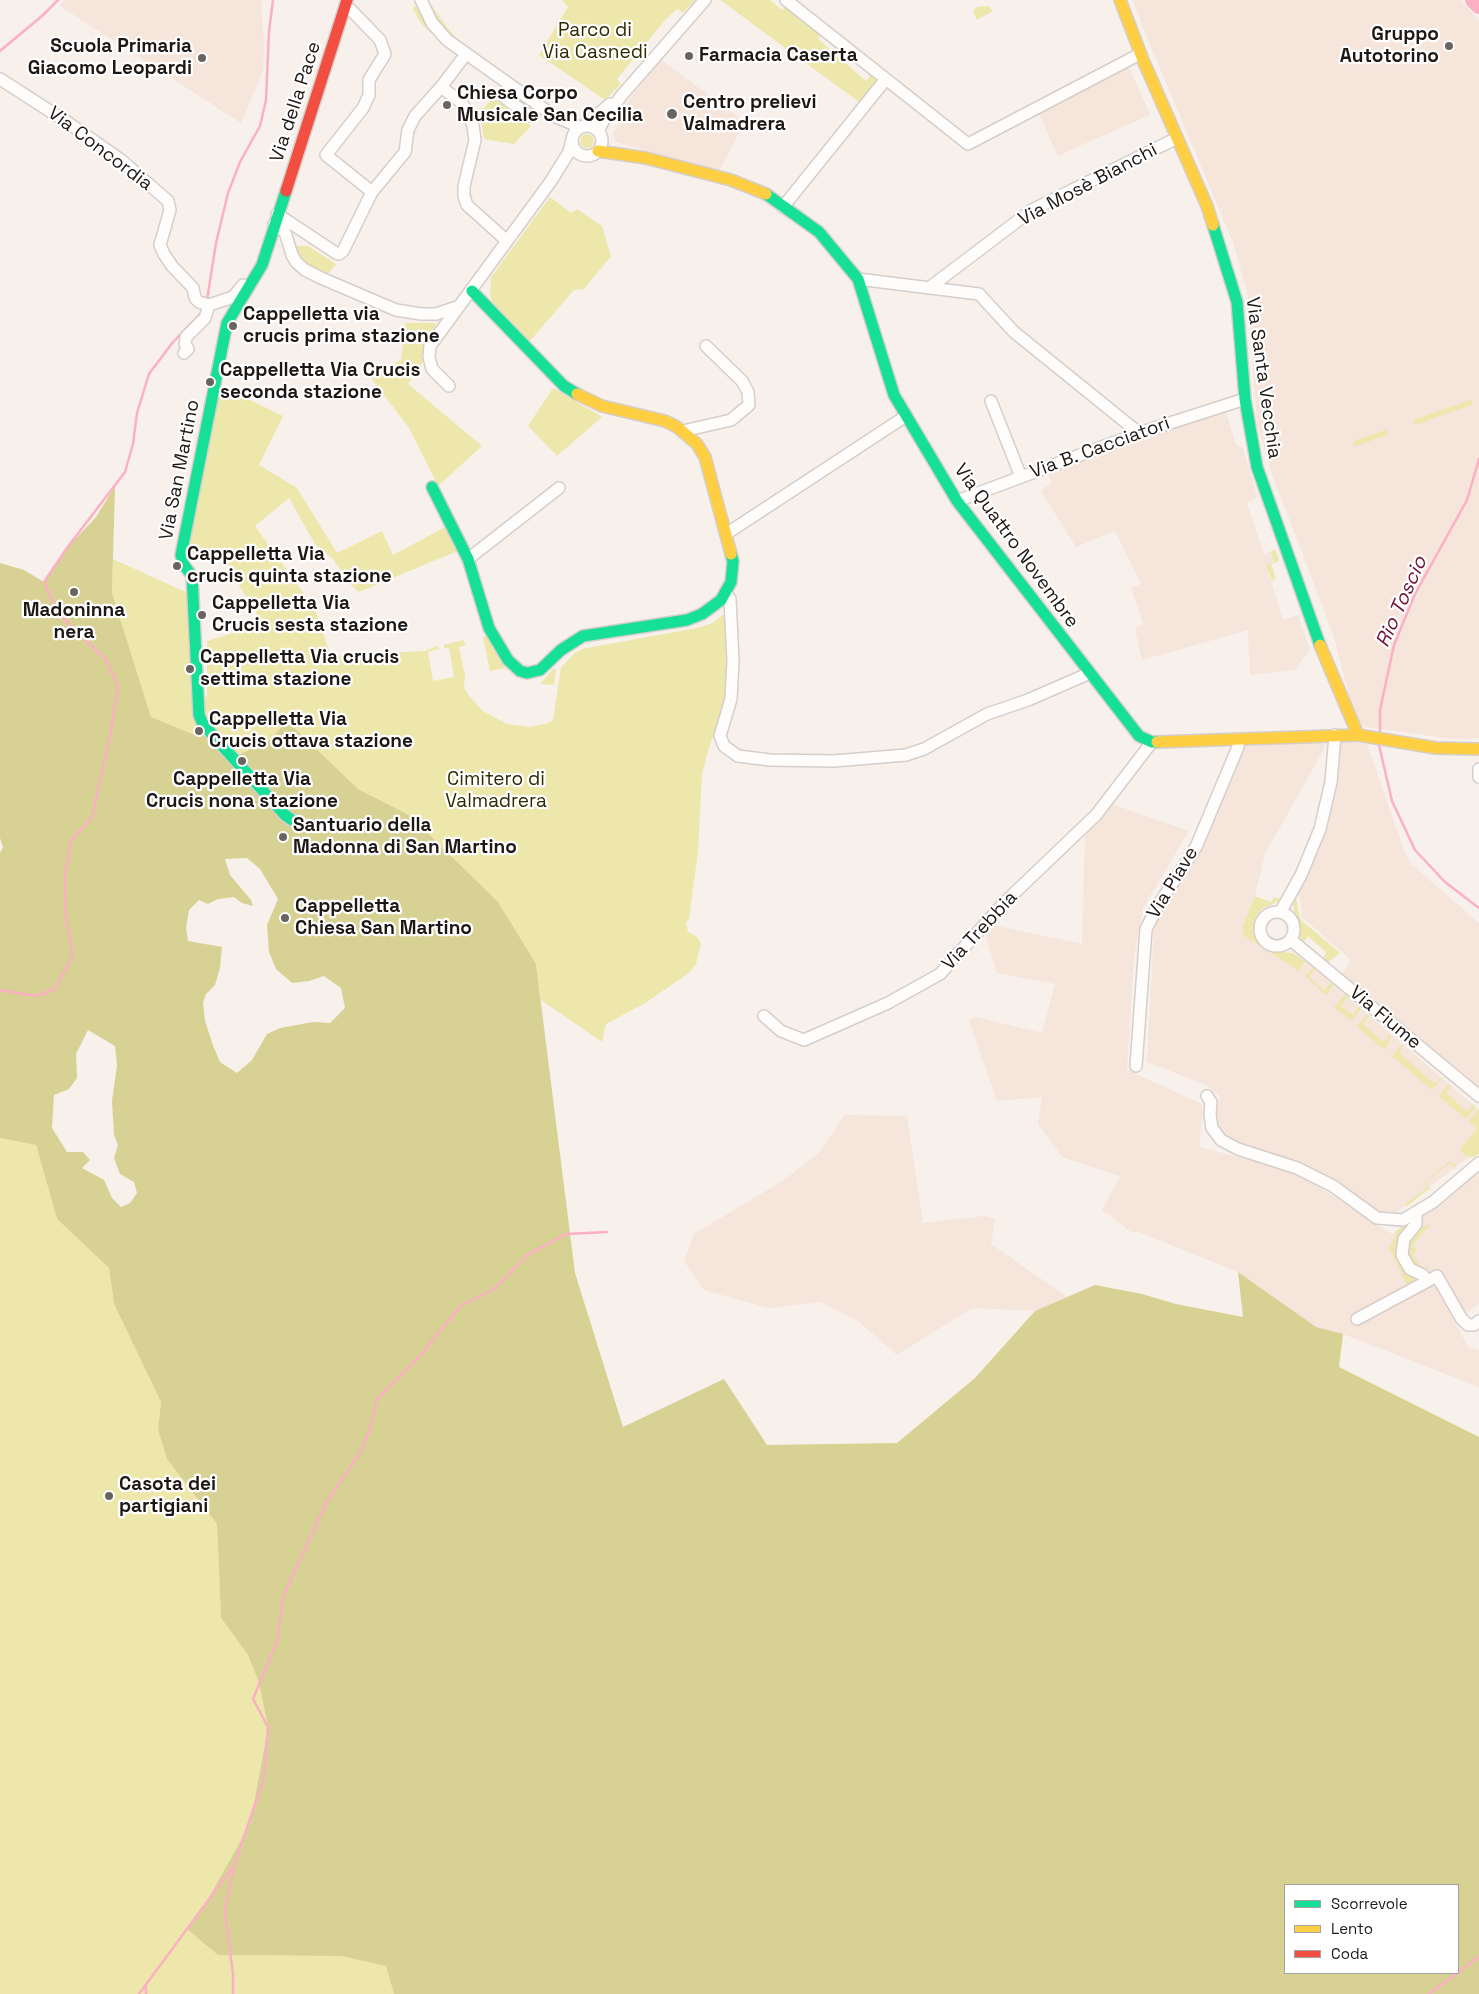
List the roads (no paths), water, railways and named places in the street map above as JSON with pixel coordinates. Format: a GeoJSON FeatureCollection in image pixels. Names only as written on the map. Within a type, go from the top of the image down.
{"type":"FeatureCollection","features":[{"type":"Feature","properties":{"kind":"street"},"geometry":{"type":"LineString","coordinates":[[421,0],[437,29],[447,40],[577,133]]}},
{"type":"Feature","properties":{"kind":"street"},"geometry":{"type":"LineString","coordinates":[[577,133],[573,148],[579,154],[589,156],[598,150],[601,144],[600,134],[605,118],[622,95],[705,0]]}},
{"type":"Feature","properties":{"kind":"street"},"geometry":{"type":"LineString","coordinates":[[786,0],[968,144],[1140,54]]}},
{"type":"Feature","properties":{"kind":"street","name":"Via Santa Vecchia"},"geometry":{"type":"LineString","coordinates":[[1120,0],[1140,54],[1207,206],[1237,302],[1245,399],[1257,467],[1318,640],[1358,734]]}},
{"type":"Feature","properties":{"kind":"street"},"geometry":{"type":"LineString","coordinates":[[346,4],[380,40],[385,54],[369,80],[370,95],[363,108],[326,155],[372,192]]}},
{"type":"Feature","properties":{"kind":"street","name":"Via della Pace"},"geometry":{"type":"LineString","coordinates":[[276,219],[346,4]]}},
{"type":"Feature","properties":{"kind":"street"},"geometry":{"type":"LineString","coordinates":[[276,219],[339,254],[343,251],[372,192],[405,152],[408,130],[418,110],[442,87],[466,54]]}},
{"type":"Feature","properties":{"kind":"street","name":"Via Concordia"},"geometry":{"type":"LineString","coordinates":[[0,79],[67,122],[121,160],[168,201],[170,210],[160,245],[165,257],[193,288],[195,298],[205,304]]}},
{"type":"Feature","properties":{"kind":"street"},"geometry":{"type":"LineString","coordinates":[[783,207],[886,79]]}},
{"type":"Feature","properties":{"kind":"street"},"geometry":{"type":"LineString","coordinates":[[512,86],[504,97],[529,116]]}},
{"type":"Feature","properties":{"kind":"street"},"geometry":{"type":"LineString","coordinates":[[442,87],[461,102],[473,126],[475,140],[464,186],[464,196],[467,205],[507,241]]}},
{"type":"Feature","properties":{"kind":"street"},"geometry":{"type":"LineString","coordinates":[[449,386],[434,371],[429,357],[430,346],[551,181],[569,152],[577,133],[622,95]]}},
{"type":"Feature","properties":{"kind":"street"},"geometry":{"type":"LineString","coordinates":[[577,133],[593,127],[600,134]]}},
{"type":"Feature","properties":{"kind":"street","name":"Via Quattro Novembre"},"geometry":{"type":"LineString","coordinates":[[600,134],[617,148],[646,158],[731,180],[762,192],[819,232],[858,278],[894,395],[957,501],[1139,736],[1152,742]]}},
{"type":"Feature","properties":{"kind":"street","name":"Via Mosè Bianchi"},"geometry":{"type":"LineString","coordinates":[[929,288],[1032,210],[1177,138]]}},
{"type":"Feature","properties":{"kind":"street","name":"Via Quattro Novembre"},"geometry":{"type":"LineString","coordinates":[[598,150],[646,158]]}},
{"type":"Feature","properties":{"kind":"street"},"geometry":{"type":"LineString","coordinates":[[551,181],[579,154]]}},
{"type":"Feature","properties":{"kind":"street"},"geometry":{"type":"LineString","coordinates":[[276,219],[285,232],[293,257],[304,269],[396,310],[436,314],[457,307]]}},
{"type":"Feature","properties":{"kind":"street","name":"Via San Martino"},"geometry":{"type":"LineString","coordinates":[[276,219],[262,265],[227,323],[181,554],[184,565],[192,576],[199,715],[202,722],[216,739],[285,815],[292,820]]}},
{"type":"Feature","properties":{"kind":"street"},"geometry":{"type":"LineString","coordinates":[[184,353],[188,349],[185,344],[186,337],[205,318],[205,304],[233,297],[255,274]]}},
{"type":"Feature","properties":{"kind":"street"},"geometry":{"type":"LineString","coordinates":[[858,278],[979,294],[1014,332],[1139,433]]}},
{"type":"Feature","properties":{"kind":"street"},"geometry":{"type":"LineString","coordinates":[[432,487],[468,559],[490,628],[508,660],[514,666],[527,673],[540,670],[561,650],[583,636],[687,620],[702,614],[721,600],[730,582],[733,561],[704,457],[697,444],[683,431],[665,421],[602,406],[583,398],[564,386],[472,291]]}},
{"type":"Feature","properties":{"kind":"street"},"geometry":{"type":"LineString","coordinates":[[436,314],[442,321],[441,330]]}},
{"type":"Feature","properties":{"kind":"street"},"geometry":{"type":"LineString","coordinates":[[683,431],[731,420],[749,406],[748,392],[742,382],[706,346]]}},
{"type":"Feature","properties":{"kind":"street","name":"Via B. Cacciatori"},"geometry":{"type":"LineString","coordinates":[[957,501],[1139,433],[1245,399]]}},
{"type":"Feature","properties":{"kind":"street"},"geometry":{"type":"LineString","coordinates":[[991,401],[1020,477]]}},
{"type":"Feature","properties":{"kind":"street"},"geometry":{"type":"LineString","coordinates":[[726,534],[906,416]]}},
{"type":"Feature","properties":{"kind":"street"},"geometry":{"type":"LineString","coordinates":[[468,559],[559,488]]}},
{"type":"Feature","properties":{"kind":"street"},"geometry":{"type":"LineString","coordinates":[[726,593],[730,599],[733,661],[731,699],[720,736],[724,746],[738,756],[770,760],[834,761],[906,755],[924,749],[987,714],[1028,700],[1090,673]]}},
{"type":"Feature","properties":{"kind":"street"},"geometry":{"type":"LineString","coordinates":[[1152,742],[1358,734],[1436,748],[1479,750]]}},
{"type":"Feature","properties":{"kind":"street"},"geometry":{"type":"LineString","coordinates":[[1280,912],[1301,875],[1320,829],[1331,782],[1335,735]]}},
{"type":"Feature","properties":{"kind":"street","name":"Via Piave"},"geometry":{"type":"LineString","coordinates":[[1136,1066],[1146,929],[1159,904],[1196,847],[1238,747],[1238,739]]}},
{"type":"Feature","properties":{"kind":"street","name":"Via Trebbia"},"geometry":{"type":"LineString","coordinates":[[764,1016],[781,1031],[804,1040],[888,1003],[940,974],[1005,902],[1096,815],[1152,742]]}},
{"type":"Feature","properties":{"kind":"street"},"geometry":{"type":"LineString","coordinates":[[1479,769],[1479,777]]}},
{"type":"Feature","properties":{"kind":"street"},"geometry":{"type":"LineString","coordinates":[[1273,912],[1280,912],[1292,919],[1294,927],[1290,940],[1286,944],[1274,946],[1268,943],[1260,932],[1260,925],[1263,919],[1273,912]]}},
{"type":"Feature","properties":{"kind":"street","name":"Via Fiume"},"geometry":{"type":"LineString","coordinates":[[1290,940],[1479,1096]]}},
{"type":"Feature","properties":{"kind":"street"},"geometry":{"type":"LineString","coordinates":[[1207,1096],[1211,1102],[1212,1128],[1221,1140],[1238,1149],[1296,1168],[1333,1186],[1377,1218],[1403,1220],[1433,1202],[1479,1163]]}},
{"type":"Feature","properties":{"kind":"street"},"geometry":{"type":"LineString","coordinates":[[1416,1212],[1416,1224],[1404,1239],[1402,1256],[1410,1269],[1423,1275]]}},
{"type":"Feature","properties":{"kind":"street"},"geometry":{"type":"LineString","coordinates":[[1358,1319],[1437,1276],[1461,1318],[1468,1325],[1474,1325],[1479,1322]]}},
{"type":"Feature","properties":{"kind":"waterway"},"geometry":{"type":"LineString","coordinates":[[0,51],[58,0]]}},
{"type":"Feature","properties":{"kind":"waterway"},"geometry":{"type":"LineString","coordinates":[[207,300],[216,243],[228,193],[240,162],[260,126],[266,100],[269,31],[273,0]]}},
{"type":"Feature","properties":{"kind":"waterway"},"geometry":{"type":"LineString","coordinates":[[1473,0],[1479,6]]}},
{"type":"Feature","properties":{"kind":"waterway"},"geometry":{"type":"LineString","coordinates":[[0,990],[37,996],[55,989],[73,955],[66,917],[65,874],[71,841],[92,817],[111,731],[118,686],[106,660],[58,613],[44,582],[67,548],[125,472],[133,444],[137,413],[149,374],[173,342],[202,312]]}},
{"type":"Feature","properties":{"kind":"waterway","name":"Rio Toscio"},"geometry":{"type":"LineString","coordinates":[[1380,732],[1380,710],[1394,645],[1415,594],[1467,500],[1479,459]]}},
{"type":"Feature","properties":{"kind":"waterway","name":"Rio Toscio"},"geometry":{"type":"LineString","coordinates":[[1379,745],[1392,801],[1415,850],[1445,882],[1479,908]]}},
{"type":"Feature","properties":{"kind":"waterway"},"geometry":{"type":"LineString","coordinates":[[233,1994],[233,1974],[225,1912],[234,1866],[264,1778],[268,1727],[253,1699],[277,1641],[283,1597],[327,1501],[358,1456],[369,1432],[377,1399],[419,1357],[461,1305],[494,1289],[527,1255],[566,1234],[607,1232]]}},
{"type":"Feature","properties":{"kind":"waterway"},"geometry":{"type":"LineString","coordinates":[[139,1994],[232,1868]]}},
{"type":"Feature","properties":{"kind":"waterway"},"geometry":{"type":"LineString","coordinates":[[1459,1972],[1479,1957]]}},
{"type":"Feature","properties":{"kind":"waterway"},"geometry":{"type":"LineString","coordinates":[[1429,1994],[1456,1974]]}},
{"type":"Feature","properties":{"kind":"waterway"},"geometry":{"type":"LineString","coordinates":[[146,1986],[146,1994]]}},
{"type":"Feature","properties":{"kind":"place","name":"Gruppo Autotorino"},"geometry":{"type":"Point","coordinates":[1449,46]}},
{"type":"Feature","properties":{"kind":"place","name":"Farmacia Caserta"},"geometry":{"type":"Point","coordinates":[689,56]}},
{"type":"Feature","properties":{"kind":"place","name":"Scuola Primaria Giacomo Leopardi"},"geometry":{"type":"Point","coordinates":[202,58]}},
{"type":"Feature","properties":{"kind":"place","name":"Chiesa Corpo Musicale San Cecilia"},"geometry":{"type":"Point","coordinates":[447,105]}},
{"type":"Feature","properties":{"kind":"place","name":"Centro prelievi Valmadrera"},"geometry":{"type":"Point","coordinates":[672,114]}},
{"type":"Feature","properties":{"kind":"place","name":"Cappelletta via crucis prima stazione"},"geometry":{"type":"Point","coordinates":[233,326]}},
{"type":"Feature","properties":{"kind":"place","name":"Cappelletta Via Crucis seconda stazione"},"geometry":{"type":"Point","coordinates":[210,382]}},
{"type":"Feature","properties":{"kind":"place","name":"Cappelletta Via crucis quinta stazione"},"geometry":{"type":"Point","coordinates":[177,566]}},
{"type":"Feature","properties":{"kind":"place","name":"Madoninna nera"},"geometry":{"type":"Point","coordinates":[74,592]}},
{"type":"Feature","properties":{"kind":"place","name":"Cappelletta Via Crucis sesta stazione"},"geometry":{"type":"Point","coordinates":[202,615]}},
{"type":"Feature","properties":{"kind":"place","name":"Cappelletta Via crucis settima stazione"},"geometry":{"type":"Point","coordinates":[190,669]}},
{"type":"Feature","properties":{"kind":"place","name":"Cappelletta Via Crucis ottava stazione"},"geometry":{"type":"Point","coordinates":[199,731]}},
{"type":"Feature","properties":{"kind":"place","name":"Cappelletta Via Crucis nona stazione"},"geometry":{"type":"Point","coordinates":[242,761]}},
{"type":"Feature","properties":{"kind":"place","name":"Santuario della Madonna di San Martino"},"geometry":{"type":"Point","coordinates":[283,837]}},
{"type":"Feature","properties":{"kind":"place","name":"Cappelletta Chiesa San Martino"},"geometry":{"type":"Point","coordinates":[285,918]}},
{"type":"Feature","properties":{"kind":"place","name":"Casota dei partigiani"},"geometry":{"type":"Point","coordinates":[109,1496]}},
{"type":"Feature","properties":{"kind":"park label","name":"Parco di Via Casnedi"},"geometry":{"type":"Point","coordinates":[595,42]}},
{"type":"Feature","properties":{"kind":"park label","name":"Cimitero di Valmadrera"},"geometry":{"type":"Point","coordinates":[496,791]}}]}
